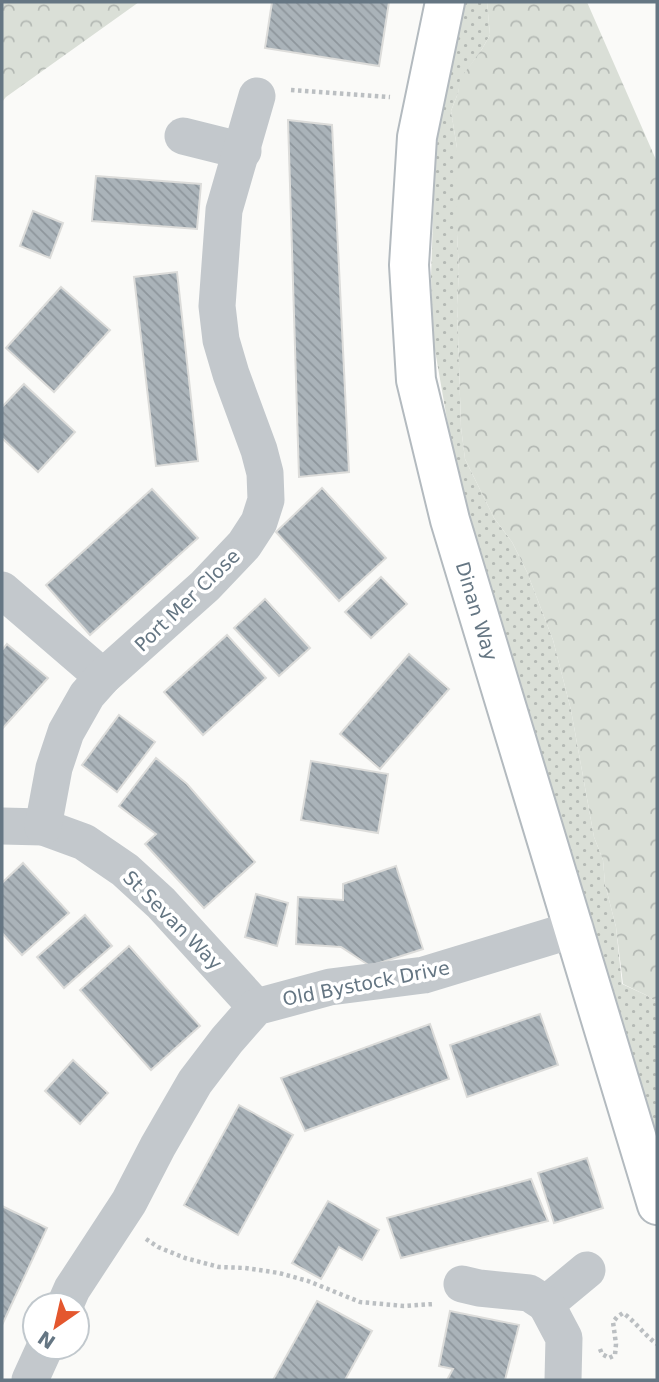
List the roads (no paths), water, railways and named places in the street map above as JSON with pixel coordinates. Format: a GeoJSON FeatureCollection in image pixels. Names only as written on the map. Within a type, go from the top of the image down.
{"type":"FeatureCollection","features":[{"type":"Feature","properties":{"kind":"street","name":"Dinan Way"},"geometry":{"type":"LineString","coordinates":[[445,2],[417,137],[409,265],[416,380],[450,520],[657,1205]]}},
{"type":"Feature","properties":{"kind":"street","name":"Port Mer Close"},"geometry":{"type":"LineString","coordinates":[[43,827],[54,768],[66,732],[87,695],[103,677],[205,586],[244,545],[259,522],[266,500],[265,473],[221,340],[217,306],[224,210],[256,102]]}},
{"type":"Feature","properties":{"kind":"street"},"geometry":{"type":"LineString","coordinates":[[183,136],[243,151]]}},
{"type":"Feature","properties":{"kind":"street"},"geometry":{"type":"LineString","coordinates":[[2,590],[103,677]]}},
{"type":"Feature","properties":{"kind":"street","name":"St Sevan Way"},"geometry":{"type":"LineString","coordinates":[[2,826],[43,827],[84,842],[125,870],[161,903],[256,1007]]}},
{"type":"Feature","properties":{"kind":"street","name":"Old Bystock Drive"},"geometry":{"type":"LineString","coordinates":[[71,1291],[117,1221],[195,1082],[256,1007],[330,987],[424,975],[575,929]]}},
{"type":"Feature","properties":{"kind":"street"},"geometry":{"type":"LineString","coordinates":[[546,1304],[587,1270]]}},
{"type":"Feature","properties":{"kind":"street"},"geometry":{"type":"LineString","coordinates":[[471,1286],[529,1293],[546,1304],[564,1338],[563,1380]]}}]}
